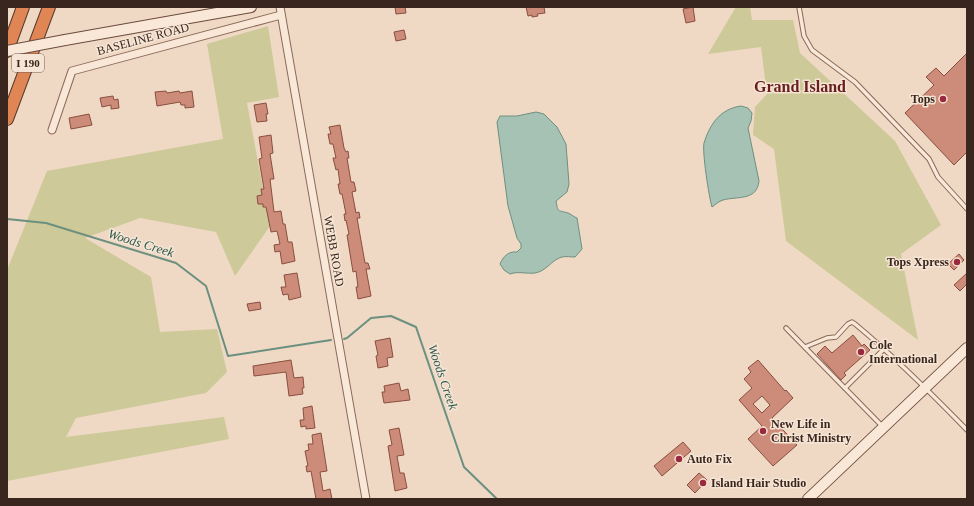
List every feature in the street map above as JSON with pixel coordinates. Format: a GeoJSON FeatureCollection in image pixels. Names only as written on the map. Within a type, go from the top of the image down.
{"type":"FeatureCollection","features":[{"type":"Feature","properties":{"kind":"highway","name":"I 190"},"geometry":{"type":"LineString","coordinates":[[7,51],[24,7]]}},
{"type":"Feature","properties":{"kind":"highway","name":"I 190"},"geometry":{"type":"LineString","coordinates":[[7,119],[49,7]]}},
{"type":"Feature","properties":{"kind":"street","name":"BASELINE ROAD"},"geometry":{"type":"LineString","coordinates":[[7,51],[251,7]]}},
{"type":"Feature","properties":{"kind":"street","name":"WEBB ROAD"},"geometry":{"type":"LineString","coordinates":[[280,7],[366,499]]}},
{"type":"Feature","properties":{"kind":"street","name":"BASELINE ROAD"},"geometry":{"type":"LineString","coordinates":[[52,130],[72,71],[281,15]]}},
{"type":"Feature","properties":{"kind":"street"},"geometry":{"type":"LineString","coordinates":[[808,499],[926,387],[966,352]]}},
{"type":"Feature","properties":{"kind":"lane"},"geometry":{"type":"LineString","coordinates":[[799,7],[804,36],[812,50],[855,82],[929,159],[938,177],[967,209]]}},
{"type":"Feature","properties":{"kind":"lane"},"geometry":{"type":"LineString","coordinates":[[805,347],[827,338],[836,337],[848,324],[852,322],[856,324],[885,348],[926,387],[967,430]]}},
{"type":"Feature","properties":{"kind":"lane"},"geometry":{"type":"LineString","coordinates":[[786,328],[884,427]]}},
{"type":"Feature","properties":{"kind":"lane"},"geometry":{"type":"LineString","coordinates":[[846,388],[885,348]]}},
{"type":"Feature","properties":{"kind":"shaded area"},"geometry":{"type":"Polygon","coordinates":[[[736,7],[750,7],[752,20],[793,20],[800,53],[895,141],[941,225],[901,254],[918,340],[786,241],[774,149],[753,135],[755,107],[767,94],[761,47],[708,54],[736,7]]]}},
{"type":"Feature","properties":{"kind":"shaded area"},"geometry":{"type":"Polygon","coordinates":[[[268,26],[279,97],[247,103],[270,226],[235,276],[216,232],[140,218],[85,238],[151,277],[160,332],[217,329],[227,372],[206,393],[76,418],[66,437],[224,417],[229,439],[7,481],[7,270],[47,171],[223,139],[207,44],[268,26]]]}},
{"type":"Feature","properties":{"kind":"shaded area"},"geometry":{"type":"Polygon","coordinates":[[[741,106],[748,108],[752,113],[748,128],[759,181],[755,192],[751,195],[723,200],[712,207],[705,165],[704,143],[709,130],[717,118],[727,110],[741,106]]]}},
{"type":"Feature","properties":{"kind":"shaded area"},"geometry":{"type":"Polygon","coordinates":[[[536,112],[544,114],[557,127],[566,144],[569,184],[567,192],[556,201],[557,208],[577,218],[582,249],[575,257],[558,258],[539,272],[510,274],[504,270],[500,264],[506,255],[511,252],[517,252],[521,248],[521,244],[517,238],[508,206],[497,122],[500,116],[517,116],[536,112]]]}},
{"type":"Feature","properties":{"kind":"building"},"geometry":{"type":"Polygon","coordinates":[[[395,7],[405,7],[406,13],[396,14],[395,7]]]}},
{"type":"Feature","properties":{"kind":"building"},"geometry":{"type":"Polygon","coordinates":[[[526,7],[544,7],[545,13],[537,14],[538,16],[528,16],[526,7]]]}},
{"type":"Feature","properties":{"kind":"building"},"geometry":{"type":"Polygon","coordinates":[[[693,7],[695,21],[686,23],[683,9],[693,7]]]}},
{"type":"Feature","properties":{"kind":"building"},"geometry":{"type":"Polygon","coordinates":[[[404,30],[406,39],[396,41],[394,32],[404,30]]]}},
{"type":"Feature","properties":{"kind":"building","name":"Tops"},"geometry":{"type":"Polygon","coordinates":[[[967,53],[967,152],[954,165],[905,113],[934,85],[926,77],[936,68],[944,76],[967,53]]]}},
{"type":"Feature","properties":{"kind":"building"},"geometry":{"type":"Polygon","coordinates":[[[166,91],[167,93],[179,91],[180,93],[192,91],[194,107],[185,108],[185,105],[181,105],[180,102],[157,106],[155,92],[166,91]]]}},
{"type":"Feature","properties":{"kind":"building"},"geometry":{"type":"Polygon","coordinates":[[[113,96],[114,100],[118,99],[119,108],[111,109],[111,105],[102,107],[100,98],[113,96]]]}},
{"type":"Feature","properties":{"kind":"building"},"geometry":{"type":"Polygon","coordinates":[[[266,103],[268,114],[266,114],[267,121],[257,122],[254,105],[266,103]]]}},
{"type":"Feature","properties":{"kind":"building"},"geometry":{"type":"Polygon","coordinates":[[[89,114],[92,125],[71,129],[69,118],[89,114]]]}},
{"type":"Feature","properties":{"kind":"building"},"geometry":{"type":"Polygon","coordinates":[[[340,125],[344,148],[346,152],[348,151],[349,158],[347,158],[351,182],[354,182],[356,191],[352,192],[356,213],[359,212],[360,218],[357,218],[365,263],[368,263],[370,269],[366,269],[371,296],[358,299],[356,271],[353,272],[347,235],[349,234],[344,214],[346,214],[342,194],[340,194],[338,184],[340,184],[338,169],[336,170],[333,158],[336,158],[333,144],[330,144],[328,134],[331,134],[329,127],[340,125]]]}},
{"type":"Feature","properties":{"kind":"building"},"geometry":{"type":"Polygon","coordinates":[[[271,135],[273,153],[270,154],[274,179],[270,179],[274,212],[281,211],[288,242],[292,242],[295,261],[282,264],[280,251],[275,252],[274,245],[280,244],[277,231],[271,232],[266,207],[263,207],[263,204],[258,204],[257,196],[262,195],[261,189],[264,189],[259,159],[262,158],[259,137],[271,135]]]}},
{"type":"Feature","properties":{"kind":"building","name":"Tops Xpress"},"geometry":{"type":"Polygon","coordinates":[[[959,254],[964,260],[954,270],[948,264],[959,254]]]}},
{"type":"Feature","properties":{"kind":"building"},"geometry":{"type":"Polygon","coordinates":[[[297,273],[301,297],[289,300],[288,294],[283,295],[281,287],[286,287],[284,275],[297,273]]]}},
{"type":"Feature","properties":{"kind":"building"},"geometry":{"type":"Polygon","coordinates":[[[967,273],[967,284],[960,291],[954,285],[967,273]]]}},
{"type":"Feature","properties":{"kind":"building"},"geometry":{"type":"Polygon","coordinates":[[[260,302],[261,309],[249,311],[247,304],[260,302]]]}},
{"type":"Feature","properties":{"kind":"building"},"geometry":{"type":"Polygon","coordinates":[[[853,335],[862,346],[864,344],[870,350],[844,373],[846,375],[841,380],[817,354],[825,346],[832,353],[853,335]]]}},
{"type":"Feature","properties":{"kind":"building"},"geometry":{"type":"Polygon","coordinates":[[[390,338],[393,357],[387,358],[388,366],[378,368],[376,356],[378,355],[375,341],[390,338]]]}},
{"type":"Feature","properties":{"kind":"building"},"geometry":{"type":"Polygon","coordinates":[[[291,360],[294,378],[303,377],[303,394],[289,396],[286,372],[254,376],[253,366],[291,360]]]}},
{"type":"Feature","properties":{"kind":"building"},"geometry":{"type":"Polygon","coordinates":[[[758,360],[793,398],[772,418],[797,445],[773,466],[748,439],[762,426],[739,400],[752,388],[744,379],[751,372],[748,368],[758,360]],[[762,396],[753,404],[762,413],[770,405],[762,396]]]}},
{"type":"Feature","properties":{"kind":"building"},"geometry":{"type":"Polygon","coordinates":[[[399,383],[401,391],[408,389],[410,400],[384,403],[382,392],[385,392],[384,386],[399,383]]]}},
{"type":"Feature","properties":{"kind":"building"},"geometry":{"type":"Polygon","coordinates":[[[312,406],[315,428],[306,429],[306,426],[301,427],[300,420],[304,420],[303,408],[312,406]]]}},
{"type":"Feature","properties":{"kind":"building"},"geometry":{"type":"Polygon","coordinates":[[[399,428],[404,455],[397,456],[400,473],[404,473],[407,488],[395,491],[388,446],[392,445],[389,430],[399,428]]]}},
{"type":"Feature","properties":{"kind":"building"},"geometry":{"type":"Polygon","coordinates":[[[321,433],[327,471],[320,472],[323,491],[330,489],[332,499],[316,499],[311,471],[307,472],[306,466],[308,466],[305,451],[309,450],[308,444],[313,444],[312,435],[321,433]]]}},
{"type":"Feature","properties":{"kind":"building"},"geometry":{"type":"Polygon","coordinates":[[[683,442],[691,451],[662,476],[654,466],[683,442]]]}},
{"type":"Feature","properties":{"kind":"building"},"geometry":{"type":"Polygon","coordinates":[[[699,473],[707,480],[695,493],[687,485],[699,473]]]}},
{"type":"Feature","properties":{"kind":"waterway","name":"Woods Creek"},"geometry":{"type":"LineString","coordinates":[[7,219],[46,223],[176,263],[206,286],[228,356],[331,340]]}},
{"type":"Feature","properties":{"kind":"waterway","name":"Woods Creek"},"geometry":{"type":"LineString","coordinates":[[344,339],[371,318],[391,316],[416,327],[464,467],[497,499]]}},
{"type":"Feature","properties":{"kind":"place","name":"Tops"},"geometry":{"type":"Point","coordinates":[943,99]}},
{"type":"Feature","properties":{"kind":"place","name":"Tops Xpress"},"geometry":{"type":"Point","coordinates":[957,262]}},
{"type":"Feature","properties":{"kind":"place","name":"Cole International"},"geometry":{"type":"Point","coordinates":[861,352]}},
{"type":"Feature","properties":{"kind":"place","name":"New Life in Christ Ministry"},"geometry":{"type":"Point","coordinates":[763,431]}},
{"type":"Feature","properties":{"kind":"place","name":"Auto Fix"},"geometry":{"type":"Point","coordinates":[679,459]}},
{"type":"Feature","properties":{"kind":"place","name":"Island Hair Studio"},"geometry":{"type":"Point","coordinates":[703,483]}},
{"type":"Feature","properties":{"kind":"district","name":"Grand Island"},"geometry":{"type":"Point","coordinates":[800,86]}}]}
